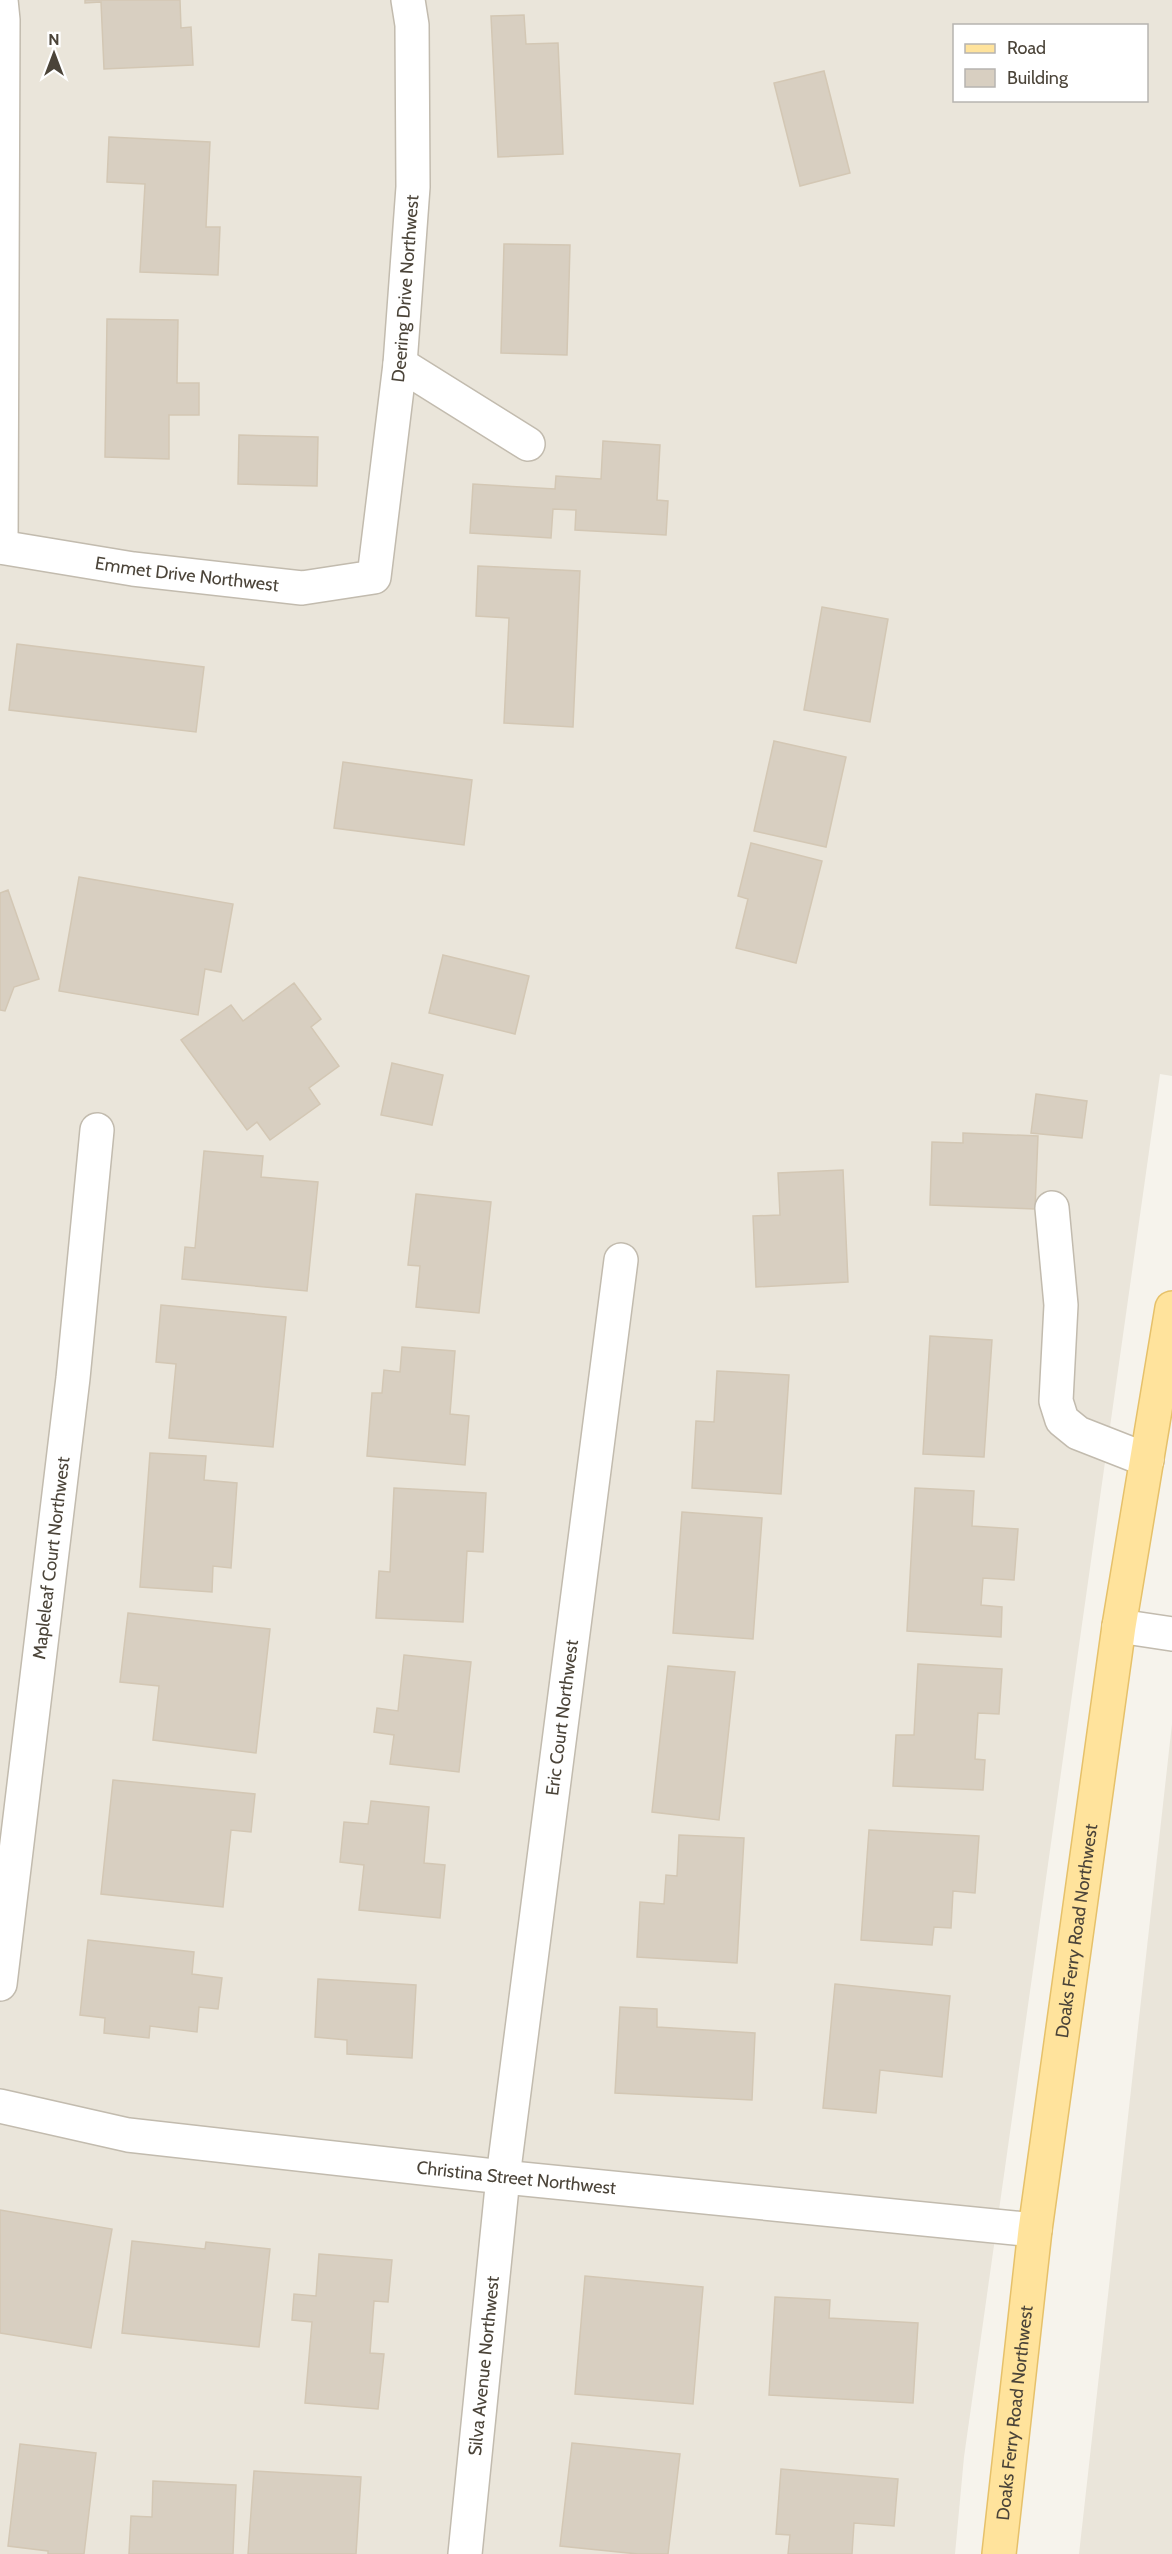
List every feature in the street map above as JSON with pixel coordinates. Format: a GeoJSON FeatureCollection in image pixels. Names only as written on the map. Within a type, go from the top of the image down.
{"type":"FeatureCollection","features":[{"type":"Feature","properties":{"kind":"main road","name":"Doaks Ferry Road Northwest"},"geometry":{"type":"LineString","coordinates":[[999,2554],[1035,2230],[1119,1626],[1172,1308]]}},
{"type":"Feature","properties":{"kind":"street"},"geometry":{"type":"LineString","coordinates":[[0,547],[3,32],[1,0]]}},
{"type":"Feature","properties":{"kind":"street","name":"Deering Drive Northwest"},"geometry":{"type":"LineString","coordinates":[[374,577],[400,364],[413,187],[412,25],[408,0]]}},
{"type":"Feature","properties":{"kind":"street"},"geometry":{"type":"LineString","coordinates":[[400,364],[528,444]]}},
{"type":"Feature","properties":{"kind":"street","name":"Emmet Drive Northwest"},"geometry":{"type":"LineString","coordinates":[[0,547],[133,568],[302,588],[374,577]]}},
{"type":"Feature","properties":{"kind":"street","name":"Mapleleaf Court Northwest"},"geometry":{"type":"LineString","coordinates":[[0,1984],[73,1378],[97,1131]]}},
{"type":"Feature","properties":{"kind":"street"},"geometry":{"type":"LineString","coordinates":[[1052,1208],[1061,1305],[1056,1401],[1062,1420],[1078,1433],[1147,1460]]}},
{"type":"Feature","properties":{"kind":"street","name":"Eric Court Northwest"},"geometry":{"type":"LineString","coordinates":[[503,2178],[621,1260]]}},
{"type":"Feature","properties":{"kind":"street"},"geometry":{"type":"LineString","coordinates":[[1119,1626],[1172,1634]]}},
{"type":"Feature","properties":{"kind":"street","name":"Christina Street Northwest"},"geometry":{"type":"LineString","coordinates":[[0,2106],[128,2135],[503,2178],[1035,2230]]}},
{"type":"Feature","properties":{"kind":"street","name":"Silva Avenue Northwest"},"geometry":{"type":"LineString","coordinates":[[465,2554],[503,2178]]}},
{"type":"Feature","properties":{"kind":"shaded area"},"geometry":{"type":"Polygon","coordinates":[[[0,0],[1172,0],[1172,1076],[1160,1074],[964,2457],[955,2554],[0,2554],[0,0]]]}},
{"type":"Feature","properties":{"kind":"shaded area"},"geometry":{"type":"Polygon","coordinates":[[[1172,1724],[1172,2554],[1079,2554],[1172,1724]]]}},
{"type":"Feature","properties":{"kind":"building"},"geometry":{"type":"Polygon","coordinates":[[[85,0],[180,0],[181,28],[191,27],[193,65],[104,69],[101,2],[85,3],[85,0]]]}},
{"type":"Feature","properties":{"kind":"building"},"geometry":{"type":"Polygon","coordinates":[[[524,15],[526,44],[558,43],[563,154],[498,157],[491,16],[524,15]]]}},
{"type":"Feature","properties":{"kind":"building"},"geometry":{"type":"Polygon","coordinates":[[[824,71],[850,173],[800,186],[774,83],[824,71]]]}},
{"type":"Feature","properties":{"kind":"building"},"geometry":{"type":"Polygon","coordinates":[[[109,137],[210,142],[206,227],[220,227],[218,275],[140,272],[145,184],[107,182],[109,137]]]}},
{"type":"Feature","properties":{"kind":"building"},"geometry":{"type":"Polygon","coordinates":[[[504,244],[570,245],[567,355],[501,353],[504,244]]]}},
{"type":"Feature","properties":{"kind":"building"},"geometry":{"type":"Polygon","coordinates":[[[107,319],[178,320],[177,383],[199,383],[199,415],[169,415],[169,459],[105,457],[107,319]]]}},
{"type":"Feature","properties":{"kind":"building"},"geometry":{"type":"Polygon","coordinates":[[[239,435],[318,437],[317,486],[238,484],[239,435]]]}},
{"type":"Feature","properties":{"kind":"building"},"geometry":{"type":"Polygon","coordinates":[[[603,441],[660,445],[657,500],[668,501],[666,535],[575,530],[576,510],[553,509],[551,538],[470,533],[473,484],[555,489],[556,476],[601,479],[603,441]]]}},
{"type":"Feature","properties":{"kind":"building"},"geometry":{"type":"Polygon","coordinates":[[[478,566],[580,571],[573,727],[504,723],[509,618],[476,616],[478,566]]]}},
{"type":"Feature","properties":{"kind":"building"},"geometry":{"type":"Polygon","coordinates":[[[822,607],[888,619],[870,722],[804,710],[822,607]]]}},
{"type":"Feature","properties":{"kind":"building"},"geometry":{"type":"Polygon","coordinates":[[[17,644],[204,667],[196,732],[9,710],[17,644]]]}},
{"type":"Feature","properties":{"kind":"building"},"geometry":{"type":"Polygon","coordinates":[[[774,741],[846,757],[826,847],[754,831],[774,741]]]}},
{"type":"Feature","properties":{"kind":"building"},"geometry":{"type":"Polygon","coordinates":[[[343,762],[472,780],[464,845],[334,828],[343,762]]]}},
{"type":"Feature","properties":{"kind":"building"},"geometry":{"type":"Polygon","coordinates":[[[751,843],[822,861],[796,963],[736,948],[748,899],[738,896],[751,843]]]}},
{"type":"Feature","properties":{"kind":"building"},"geometry":{"type":"Polygon","coordinates":[[[79,877],[233,904],[221,972],[205,969],[198,1015],[59,991],[79,877]]]}},
{"type":"Feature","properties":{"kind":"building"},"geometry":{"type":"Polygon","coordinates":[[[8,890],[39,979],[14,987],[5,1011],[0,1010],[0,893],[8,890]]]}},
{"type":"Feature","properties":{"kind":"building"},"geometry":{"type":"Polygon","coordinates":[[[443,955],[529,976],[515,1034],[429,1013],[443,955]]]}},
{"type":"Feature","properties":{"kind":"building"},"geometry":{"type":"Polygon","coordinates":[[[294,983],[321,1019],[311,1027],[339,1066],[309,1088],[320,1104],[270,1140],[257,1122],[247,1130],[181,1040],[231,1005],[243,1021],[294,983]]]}},
{"type":"Feature","properties":{"kind":"building"},"geometry":{"type":"Polygon","coordinates":[[[392,1063],[443,1075],[432,1125],[381,1115],[392,1063]]]}},
{"type":"Feature","properties":{"kind":"building"},"geometry":{"type":"Polygon","coordinates":[[[1036,1094],[1087,1101],[1082,1138],[1031,1133],[1036,1094]]]}},
{"type":"Feature","properties":{"kind":"building"},"geometry":{"type":"Polygon","coordinates":[[[963,1133],[1038,1136],[1035,1209],[930,1205],[932,1142],[963,1143],[963,1133]]]}},
{"type":"Feature","properties":{"kind":"building"},"geometry":{"type":"Polygon","coordinates":[[[204,1151],[263,1156],[261,1177],[318,1182],[307,1291],[182,1279],[185,1247],[195,1248],[204,1151]]]}},
{"type":"Feature","properties":{"kind":"building"},"geometry":{"type":"Polygon","coordinates":[[[843,1170],[848,1282],[756,1287],[753,1216],[780,1215],[778,1173],[843,1170]]]}},
{"type":"Feature","properties":{"kind":"building"},"geometry":{"type":"Polygon","coordinates":[[[416,1194],[491,1202],[479,1313],[416,1307],[420,1266],[408,1265],[416,1194]]]}},
{"type":"Feature","properties":{"kind":"building"},"geometry":{"type":"Polygon","coordinates":[[[161,1305],[286,1317],[273,1447],[169,1438],[176,1364],[156,1362],[161,1305]]]}},
{"type":"Feature","properties":{"kind":"building"},"geometry":{"type":"Polygon","coordinates":[[[930,1336],[992,1340],[984,1457],[923,1454],[930,1336]]]}},
{"type":"Feature","properties":{"kind":"building"},"geometry":{"type":"Polygon","coordinates":[[[402,1347],[455,1351],[450,1414],[469,1416],[465,1465],[367,1456],[372,1393],[382,1393],[384,1370],[400,1372],[402,1347]]]}},
{"type":"Feature","properties":{"kind":"building"},"geometry":{"type":"Polygon","coordinates":[[[717,1371],[789,1375],[781,1494],[692,1488],[696,1421],[714,1422],[717,1371]]]}},
{"type":"Feature","properties":{"kind":"building"},"geometry":{"type":"Polygon","coordinates":[[[150,1453],[206,1456],[204,1480],[237,1483],[231,1568],[213,1566],[212,1592],[140,1587],[150,1453]]]}},
{"type":"Feature","properties":{"kind":"building"},"geometry":{"type":"Polygon","coordinates":[[[394,1488],[486,1493],[483,1552],[467,1551],[463,1622],[376,1618],[379,1571],[390,1572],[394,1488]]]}},
{"type":"Feature","properties":{"kind":"building"},"geometry":{"type":"Polygon","coordinates":[[[915,1488],[974,1491],[972,1526],[1018,1529],[1014,1580],[983,1578],[981,1605],[1002,1607],[1001,1637],[907,1631],[915,1488]]]}},
{"type":"Feature","properties":{"kind":"building"},"geometry":{"type":"Polygon","coordinates":[[[682,1512],[762,1518],[753,1639],[673,1633],[682,1512]]]}},
{"type":"Feature","properties":{"kind":"building"},"geometry":{"type":"Polygon","coordinates":[[[128,1613],[270,1629],[256,1753],[153,1740],[159,1686],[120,1682],[128,1613]]]}},
{"type":"Feature","properties":{"kind":"building"},"geometry":{"type":"Polygon","coordinates":[[[404,1655],[471,1662],[459,1772],[390,1764],[394,1735],[374,1732],[377,1708],[398,1711],[404,1655]]]}},
{"type":"Feature","properties":{"kind":"building"},"geometry":{"type":"Polygon","coordinates":[[[918,1664],[1002,1669],[999,1714],[978,1713],[975,1759],[985,1760],[983,1790],[893,1786],[896,1735],[914,1735],[918,1664]]]}},
{"type":"Feature","properties":{"kind":"building"},"geometry":{"type":"Polygon","coordinates":[[[668,1666],[735,1672],[719,1820],[652,1812],[668,1666]]]}},
{"type":"Feature","properties":{"kind":"building"},"geometry":{"type":"Polygon","coordinates":[[[113,1780],[255,1794],[251,1832],[231,1830],[223,1907],[101,1894],[113,1780]]]}},
{"type":"Feature","properties":{"kind":"building"},"geometry":{"type":"Polygon","coordinates":[[[371,1801],[429,1807],[424,1863],[445,1865],[440,1918],[359,1910],[364,1865],[340,1862],[344,1822],[368,1824],[371,1801]]]}},
{"type":"Feature","properties":{"kind":"building"},"geometry":{"type":"Polygon","coordinates":[[[869,1830],[979,1836],[975,1893],[953,1891],[951,1928],[934,1927],[932,1945],[861,1940],[869,1830]]]}},
{"type":"Feature","properties":{"kind":"building"},"geometry":{"type":"Polygon","coordinates":[[[679,1835],[744,1838],[737,1963],[637,1957],[640,1902],[664,1904],[666,1875],[677,1876],[679,1835]]]}},
{"type":"Feature","properties":{"kind":"building"},"geometry":{"type":"Polygon","coordinates":[[[88,1940],[194,1952],[192,1974],[222,1978],[218,2009],[199,2007],[197,2032],[150,2026],[149,2038],[104,2033],[105,2018],[80,2015],[88,1940]]]}},
{"type":"Feature","properties":{"kind":"building"},"geometry":{"type":"Polygon","coordinates":[[[318,1979],[416,1985],[412,2058],[347,2054],[347,2040],[315,2037],[318,1979]]]}},
{"type":"Feature","properties":{"kind":"building"},"geometry":{"type":"Polygon","coordinates":[[[835,1984],[950,1996],[942,2077],[880,2070],[876,2113],[823,2108],[835,1984]]]}},
{"type":"Feature","properties":{"kind":"building"},"geometry":{"type":"Polygon","coordinates":[[[620,2007],[657,2009],[657,2027],[755,2033],[752,2100],[615,2093],[620,2007]]]}},
{"type":"Feature","properties":{"kind":"building"},"geometry":{"type":"Polygon","coordinates":[[[0,2210],[112,2229],[91,2348],[0,2333],[0,2210]]]}},
{"type":"Feature","properties":{"kind":"building"},"geometry":{"type":"Polygon","coordinates":[[[132,2241],[205,2249],[206,2242],[270,2249],[259,2347],[122,2333],[132,2241]]]}},
{"type":"Feature","properties":{"kind":"building"},"geometry":{"type":"Polygon","coordinates":[[[319,2254],[392,2260],[388,2302],[374,2301],[370,2353],[384,2354],[378,2409],[305,2403],[312,2322],[292,2320],[294,2294],[316,2296],[319,2254]]]}},
{"type":"Feature","properties":{"kind":"building"},"geometry":{"type":"Polygon","coordinates":[[[585,2276],[703,2287],[693,2404],[575,2394],[585,2276]]]}},
{"type":"Feature","properties":{"kind":"building"},"geometry":{"type":"Polygon","coordinates":[[[775,2297],[830,2300],[829,2318],[918,2323],[913,2403],[769,2395],[775,2297]]]}},
{"type":"Feature","properties":{"kind":"building"},"geometry":{"type":"Polygon","coordinates":[[[572,2443],[680,2454],[668,2554],[638,2554],[560,2546],[572,2443]]]}},
{"type":"Feature","properties":{"kind":"building"},"geometry":{"type":"Polygon","coordinates":[[[20,2444],[96,2453],[84,2554],[48,2554],[48,2551],[8,2546],[20,2444]]]}},
{"type":"Feature","properties":{"kind":"building"},"geometry":{"type":"Polygon","coordinates":[[[781,2469],[898,2479],[894,2526],[854,2523],[852,2554],[788,2554],[790,2535],[776,2534],[781,2469]]]}},
{"type":"Feature","properties":{"kind":"building"},"geometry":{"type":"Polygon","coordinates":[[[254,2471],[361,2477],[356,2554],[248,2554],[254,2471]]]}},
{"type":"Feature","properties":{"kind":"building"},"geometry":{"type":"Polygon","coordinates":[[[153,2481],[236,2485],[233,2554],[129,2554],[131,2516],[152,2517],[153,2481]]]}}]}
